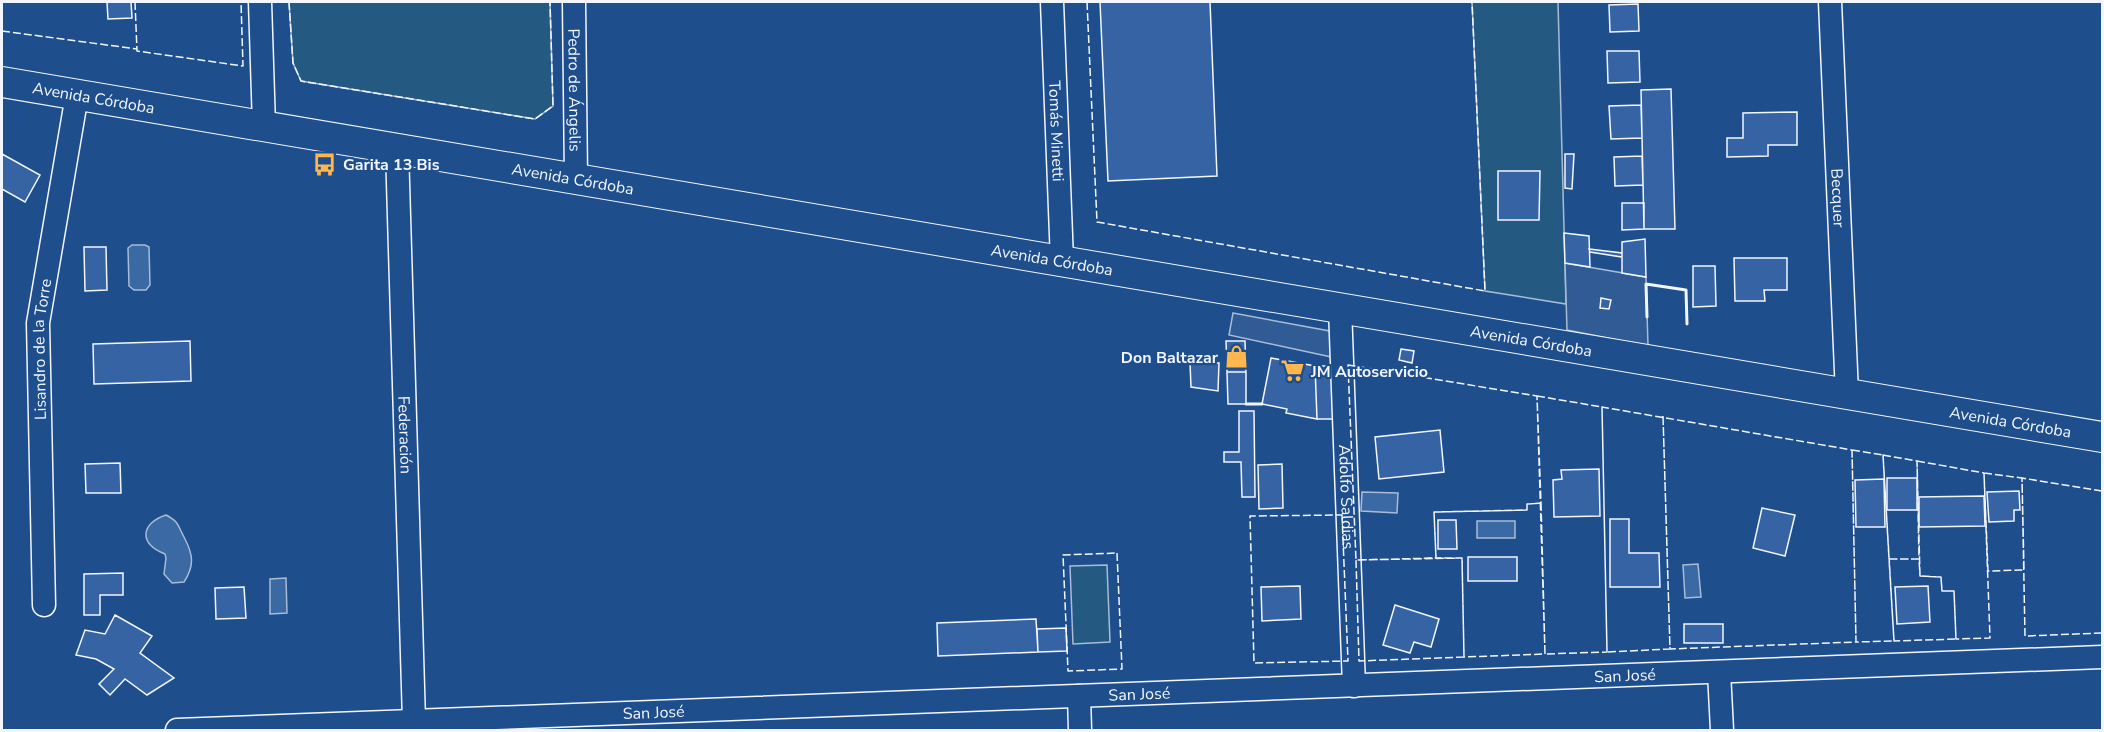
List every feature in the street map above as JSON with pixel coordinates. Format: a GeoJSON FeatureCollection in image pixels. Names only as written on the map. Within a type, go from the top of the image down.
{"type":"FeatureCollection","features":[{"type":"Feature","properties":{"kind":"main road","name":"Avenida Córdoba"},"geometry":{"type":"LineString","coordinates":[[2,82],[2103,437]]}},
{"type":"Feature","properties":{"kind":"street"},"geometry":{"type":"LineString","coordinates":[[260,2],[264,126]]}},
{"type":"Feature","properties":{"kind":"street","name":"Pedro de Ángelis"},"geometry":{"type":"LineString","coordinates":[[574,2],[576,179]]}},
{"type":"Feature","properties":{"kind":"street","name":"Tomás Minetti"},"geometry":{"type":"LineString","coordinates":[[1052,2],[1062,261]]}},
{"type":"Feature","properties":{"kind":"street","name":"Becquer"},"geometry":{"type":"LineString","coordinates":[[1830,2],[1847,394]]}},
{"type":"Feature","properties":{"kind":"street","name":"Lisandro de la Torre"},"geometry":{"type":"LineString","coordinates":[[44,605],[38,323],[78,95]]}},
{"type":"Feature","properties":{"kind":"street","name":"Federación"},"geometry":{"type":"LineString","coordinates":[[397,149],[414,721]]}},
{"type":"Feature","properties":{"kind":"street","name":"Adolfo Saldias"},"geometry":{"type":"LineString","coordinates":[[1340,308],[1354,686]]}},
{"type":"Feature","properties":{"kind":"street","name":"San José"},"geometry":{"type":"LineString","coordinates":[[177,730],[414,721],[597,722],[1079,696],[2103,657]]}},
{"type":"Feature","properties":{"kind":"street"},"geometry":{"type":"LineString","coordinates":[[1719,672],[1722,730]]}},
{"type":"Feature","properties":{"kind":"street"},"geometry":{"type":"LineString","coordinates":[[1079,696],[1080,730]]}},
{"type":"Feature","properties":{"kind":"shaded area"},"geometry":{"type":"Polygon","coordinates":[[[289,2],[550,2],[553,106],[535,119],[301,81],[293,63],[289,2]]]}},
{"type":"Feature","properties":{"kind":"shaded area"},"geometry":{"type":"Polygon","coordinates":[[[1472,2],[1558,2],[1566,304],[1485,291],[1472,2]]]}},
{"type":"Feature","properties":{"kind":"shaded area"},"geometry":{"type":"Polygon","coordinates":[[[132,245],[149,247],[150,285],[146,290],[134,290],[129,286],[128,248],[132,245]]]}},
{"type":"Feature","properties":{"kind":"shaded area"},"geometry":{"type":"Polygon","coordinates":[[[1565,263],[1646,277],[1648,346],[1567,330],[1565,263]]]}},
{"type":"Feature","properties":{"kind":"shaded area"},"geometry":{"type":"Polygon","coordinates":[[[1233,313],[1335,332],[1336,358],[1229,335],[1233,313]]]}},
{"type":"Feature","properties":{"kind":"shaded area"},"geometry":{"type":"Polygon","coordinates":[[[1362,492],[1398,493],[1397,513],[1361,511],[1362,492]]]}},
{"type":"Feature","properties":{"kind":"shaded area"},"geometry":{"type":"Polygon","coordinates":[[[166,515],[177,524],[191,554],[190,570],[184,582],[172,583],[164,574],[165,554],[150,545],[147,539],[148,528],[166,515]]]}},
{"type":"Feature","properties":{"kind":"shaded area"},"geometry":{"type":"Polygon","coordinates":[[[1477,521],[1515,521],[1515,538],[1477,538],[1477,521]]]}},
{"type":"Feature","properties":{"kind":"shaded area"},"geometry":{"type":"Polygon","coordinates":[[[1698,564],[1701,597],[1685,598],[1683,565],[1698,564]]]}},
{"type":"Feature","properties":{"kind":"shaded area"},"geometry":{"type":"Polygon","coordinates":[[[1107,565],[1110,642],[1073,644],[1070,566],[1107,565]]]}},
{"type":"Feature","properties":{"kind":"shaded area"},"geometry":{"type":"Polygon","coordinates":[[[286,578],[287,613],[270,614],[270,579],[286,578]]]}},
{"type":"Feature","properties":{"kind":"building"},"geometry":{"type":"Polygon","coordinates":[[[107,2],[131,2],[132,18],[108,19],[107,2]]]}},
{"type":"Feature","properties":{"kind":"building"},"geometry":{"type":"Polygon","coordinates":[[[1100,2],[1210,2],[1217,176],[1108,181],[1100,2]]]}},
{"type":"Feature","properties":{"kind":"building"},"geometry":{"type":"Polygon","coordinates":[[[1638,4],[1639,31],[1610,32],[1609,5],[1638,4]]]}},
{"type":"Feature","properties":{"kind":"building"},"geometry":{"type":"Polygon","coordinates":[[[1607,51],[1639,51],[1640,82],[1608,83],[1607,51]]]}},
{"type":"Feature","properties":{"kind":"building"},"geometry":{"type":"Polygon","coordinates":[[[1671,89],[1675,229],[1644,229],[1641,90],[1671,89]]]}},
{"type":"Feature","properties":{"kind":"building"},"geometry":{"type":"Polygon","coordinates":[[[1641,105],[1642,138],[1611,139],[1609,106],[1641,105]]]}},
{"type":"Feature","properties":{"kind":"building"},"geometry":{"type":"Polygon","coordinates":[[[1797,112],[1797,145],[1768,145],[1768,156],[1727,157],[1727,138],[1743,138],[1743,113],[1797,112]]]}},
{"type":"Feature","properties":{"kind":"building"},"geometry":{"type":"Polygon","coordinates":[[[2,154],[40,175],[25,202],[2,189],[2,154]]]}},
{"type":"Feature","properties":{"kind":"building"},"geometry":{"type":"Polygon","coordinates":[[[1565,154],[1574,154],[1572,189],[1565,188],[1565,154]]]}},
{"type":"Feature","properties":{"kind":"building"},"geometry":{"type":"Polygon","coordinates":[[[1642,156],[1643,185],[1615,186],[1614,157],[1642,156]]]}},
{"type":"Feature","properties":{"kind":"building"},"geometry":{"type":"Polygon","coordinates":[[[1498,171],[1540,171],[1539,220],[1498,220],[1498,171]]]}},
{"type":"Feature","properties":{"kind":"building"},"geometry":{"type":"Polygon","coordinates":[[[1622,203],[1644,203],[1644,229],[1622,230],[1622,203]]]}},
{"type":"Feature","properties":{"kind":"building"},"geometry":{"type":"Polygon","coordinates":[[[1564,233],[1589,236],[1590,267],[1565,263],[1564,233]]]}},
{"type":"Feature","properties":{"kind":"building"},"geometry":{"type":"Polygon","coordinates":[[[1645,239],[1646,277],[1622,273],[1622,242],[1645,239]]]}},
{"type":"Feature","properties":{"kind":"building"},"geometry":{"type":"Polygon","coordinates":[[[84,247],[106,247],[107,290],[85,291],[84,247]]]}},
{"type":"Feature","properties":{"kind":"building"},"geometry":{"type":"Polygon","coordinates":[[[1589,249],[1622,253],[1622,257],[1590,252],[1589,249]]]}},
{"type":"Feature","properties":{"kind":"building"},"geometry":{"type":"Polygon","coordinates":[[[1734,258],[1787,258],[1787,290],[1764,290],[1765,301],[1735,301],[1734,258]]]}},
{"type":"Feature","properties":{"kind":"building"},"geometry":{"type":"Polygon","coordinates":[[[1693,266],[1715,266],[1716,306],[1693,307],[1693,266]]]}},
{"type":"Feature","properties":{"kind":"building"},"geometry":{"type":"Polygon","coordinates":[[[1601,298],[1611,300],[1609,309],[1600,308],[1601,298]]]}},
{"type":"Feature","properties":{"kind":"building"},"geometry":{"type":"Polygon","coordinates":[[[190,341],[191,381],[94,384],[93,344],[190,341]]]}},
{"type":"Feature","properties":{"kind":"building","name":"Don Baltazar"},"geometry":{"type":"Polygon","coordinates":[[[1226,341],[1245,341],[1246,372],[1227,372],[1226,341]]]}},
{"type":"Feature","properties":{"kind":"building"},"geometry":{"type":"Polygon","coordinates":[[[1401,349],[1414,351],[1412,363],[1399,360],[1401,349]]]}},
{"type":"Feature","properties":{"kind":"building"},"geometry":{"type":"Polygon","coordinates":[[[1271,358],[1315,366],[1317,419],[1286,413],[1287,409],[1262,404],[1271,358]]]}},
{"type":"Feature","properties":{"kind":"building"},"geometry":{"type":"Polygon","coordinates":[[[1190,363],[1219,363],[1218,391],[1191,387],[1190,363]]]}},
{"type":"Feature","properties":{"kind":"building"},"geometry":{"type":"Polygon","coordinates":[[[1315,366],[1333,366],[1335,419],[1317,419],[1315,366]]]}},
{"type":"Feature","properties":{"kind":"building"},"geometry":{"type":"Polygon","coordinates":[[[1227,372],[1246,372],[1246,404],[1228,404],[1227,372]]]}},
{"type":"Feature","properties":{"kind":"building"},"geometry":{"type":"Polygon","coordinates":[[[1239,411],[1254,411],[1255,497],[1242,497],[1241,462],[1224,462],[1224,452],[1239,452],[1239,411]]]}},
{"type":"Feature","properties":{"kind":"building"},"geometry":{"type":"Polygon","coordinates":[[[1440,430],[1444,472],[1379,479],[1375,437],[1440,430]]]}},
{"type":"Feature","properties":{"kind":"building"},"geometry":{"type":"Polygon","coordinates":[[[120,463],[121,493],[86,493],[85,464],[120,463]]]}},
{"type":"Feature","properties":{"kind":"building"},"geometry":{"type":"Polygon","coordinates":[[[1282,464],[1283,508],[1259,509],[1258,465],[1282,464]]]}},
{"type":"Feature","properties":{"kind":"building"},"geometry":{"type":"Polygon","coordinates":[[[1599,469],[1600,516],[1554,517],[1553,480],[1562,479],[1561,470],[1599,469]]]}},
{"type":"Feature","properties":{"kind":"building"},"geometry":{"type":"Polygon","coordinates":[[[1887,478],[1917,478],[1917,510],[1887,510],[1887,478]]]}},
{"type":"Feature","properties":{"kind":"building"},"geometry":{"type":"Polygon","coordinates":[[[1884,479],[1885,527],[1856,527],[1855,480],[1884,479]]]}},
{"type":"Feature","properties":{"kind":"building"},"geometry":{"type":"Polygon","coordinates":[[[2019,491],[2020,510],[2014,510],[2014,521],[1989,522],[1987,492],[2019,491]]]}},
{"type":"Feature","properties":{"kind":"building"},"geometry":{"type":"Polygon","coordinates":[[[1984,496],[1985,526],[1919,527],[1919,497],[1984,496]]]}},
{"type":"Feature","properties":{"kind":"building"},"geometry":{"type":"Polygon","coordinates":[[[1762,508],[1795,515],[1785,556],[1753,548],[1762,508]]]}},
{"type":"Feature","properties":{"kind":"building"},"geometry":{"type":"Polygon","coordinates":[[[1610,519],[1629,519],[1629,553],[1659,553],[1660,587],[1610,587],[1610,519]]]}},
{"type":"Feature","properties":{"kind":"building"},"geometry":{"type":"Polygon","coordinates":[[[1438,520],[1456,520],[1457,549],[1438,549],[1438,520]]]}},
{"type":"Feature","properties":{"kind":"building"},"geometry":{"type":"Polygon","coordinates":[[[1468,557],[1517,557],[1517,581],[1468,581],[1468,557]]]}},
{"type":"Feature","properties":{"kind":"building"},"geometry":{"type":"Polygon","coordinates":[[[123,573],[123,595],[100,595],[100,615],[84,615],[84,574],[123,573]]]}},
{"type":"Feature","properties":{"kind":"building"},"geometry":{"type":"Polygon","coordinates":[[[1300,586],[1301,619],[1262,621],[1261,587],[1300,586]]]}},
{"type":"Feature","properties":{"kind":"building"},"geometry":{"type":"Polygon","coordinates":[[[1928,586],[1930,622],[1897,624],[1895,587],[1928,586]]]}},
{"type":"Feature","properties":{"kind":"building"},"geometry":{"type":"Polygon","coordinates":[[[244,587],[246,618],[216,619],[215,588],[244,587]]]}},
{"type":"Feature","properties":{"kind":"building"},"geometry":{"type":"Polygon","coordinates":[[[1395,605],[1439,619],[1431,647],[1414,642],[1410,653],[1383,645],[1395,605]]]}},
{"type":"Feature","properties":{"kind":"building"},"geometry":{"type":"Polygon","coordinates":[[[115,615],[152,636],[140,653],[174,678],[147,695],[125,679],[110,695],[99,684],[114,669],[96,659],[76,655],[85,630],[105,634],[115,615]]]}},
{"type":"Feature","properties":{"kind":"building"},"geometry":{"type":"Polygon","coordinates":[[[1036,619],[1038,652],[938,656],[937,623],[1036,619]]]}},
{"type":"Feature","properties":{"kind":"building"},"geometry":{"type":"Polygon","coordinates":[[[1684,624],[1723,624],[1723,643],[1684,643],[1684,624]]]}},
{"type":"Feature","properties":{"kind":"building"},"geometry":{"type":"Polygon","coordinates":[[[1066,628],[1067,651],[1038,652],[1037,629],[1066,628]]]}},
{"type":"Feature","properties":{"kind":"fence"},"geometry":{"type":"LineString","coordinates":[[135,2],[137,51],[243,66],[241,2]]}},
{"type":"Feature","properties":{"kind":"fence"},"geometry":{"type":"LineString","coordinates":[[289,2],[293,63],[301,81],[535,119],[553,106],[550,2]]}},
{"type":"Feature","properties":{"kind":"fence"},"geometry":{"type":"LineString","coordinates":[[1087,2],[1097,222],[1485,291],[1472,2]]}},
{"type":"Feature","properties":{"kind":"fence"},"geometry":{"type":"LineString","coordinates":[[2,31],[137,49]]}},
{"type":"Feature","properties":{"kind":"fence"},"geometry":{"type":"LineString","coordinates":[[1348,365],[1537,396],[1541,503],[1527,504],[1527,510],[1434,512],[1436,558],[1356,560],[1348,365]]}},
{"type":"Feature","properties":{"kind":"fence"},"geometry":{"type":"LineString","coordinates":[[1537,396],[1602,407],[1607,652],[1545,654],[1537,396]]}},
{"type":"Feature","properties":{"kind":"fence"},"geometry":{"type":"LineString","coordinates":[[1663,416],[1670,649],[1607,652],[1602,407],[1852,450],[1856,642],[1670,649],[1663,416]]}},
{"type":"Feature","properties":{"kind":"fence"},"geometry":{"type":"LineString","coordinates":[[1852,450],[1883,455],[1894,641],[1856,642],[1852,450]]}},
{"type":"Feature","properties":{"kind":"fence"},"geometry":{"type":"LineString","coordinates":[[1883,455],[1917,461],[1919,559],[1889,559],[1883,455]]}},
{"type":"Feature","properties":{"kind":"fence"},"geometry":{"type":"LineString","coordinates":[[1917,461],[1984,473],[1990,638],[1956,639],[1954,591],[1942,591],[1941,577],[1920,576],[1917,461]]}},
{"type":"Feature","properties":{"kind":"fence"},"geometry":{"type":"LineString","coordinates":[[1984,473],[2022,478],[2024,570],[1988,571],[1984,473]]}},
{"type":"Feature","properties":{"kind":"fence"},"geometry":{"type":"LineString","coordinates":[[2102,491],[2022,478],[2025,636],[2102,633]]}},
{"type":"Feature","properties":{"kind":"fence"},"geometry":{"type":"LineString","coordinates":[[1541,503],[1545,654],[1464,657],[1462,558],[1436,558],[1434,512],[1527,510],[1527,504],[1541,503]]}},
{"type":"Feature","properties":{"kind":"fence"},"geometry":{"type":"LineString","coordinates":[[1342,515],[1348,661],[1254,663],[1250,516],[1342,515]]}},
{"type":"Feature","properties":{"kind":"fence"},"geometry":{"type":"LineString","coordinates":[[1117,553],[1122,669],[1068,671],[1063,555],[1117,553]]}},
{"type":"Feature","properties":{"kind":"fence"},"geometry":{"type":"LineString","coordinates":[[1462,558],[1464,657],[1359,661],[1356,560],[1462,558]]}},
{"type":"Feature","properties":{"kind":"fence"},"geometry":{"type":"LineString","coordinates":[[1889,559],[1919,559],[1920,576],[1941,577],[1942,591],[1954,591],[1956,639],[1894,641],[1889,559]]}},
{"type":"Feature","properties":{"kind":"wall"},"geometry":{"type":"LineString","coordinates":[[1647,317],[1646,284],[1686,290],[1687,324]]}},
{"type":"Feature","properties":{"kind":"wall"},"geometry":{"type":"LineString","coordinates":[[1246,404],[1262,404]]}},
{"type":"Feature","properties":{"kind":"place","name":"Garita 13 Bis"},"geometry":{"type":"Point","coordinates":[325,164]}},
{"type":"Feature","properties":{"kind":"place","name":"Don Baltazar"},"geometry":{"type":"Point","coordinates":[1236,357]}},
{"type":"Feature","properties":{"kind":"place","name":"JM Autoservicio"},"geometry":{"type":"Point","coordinates":[1293,371]}}]}
